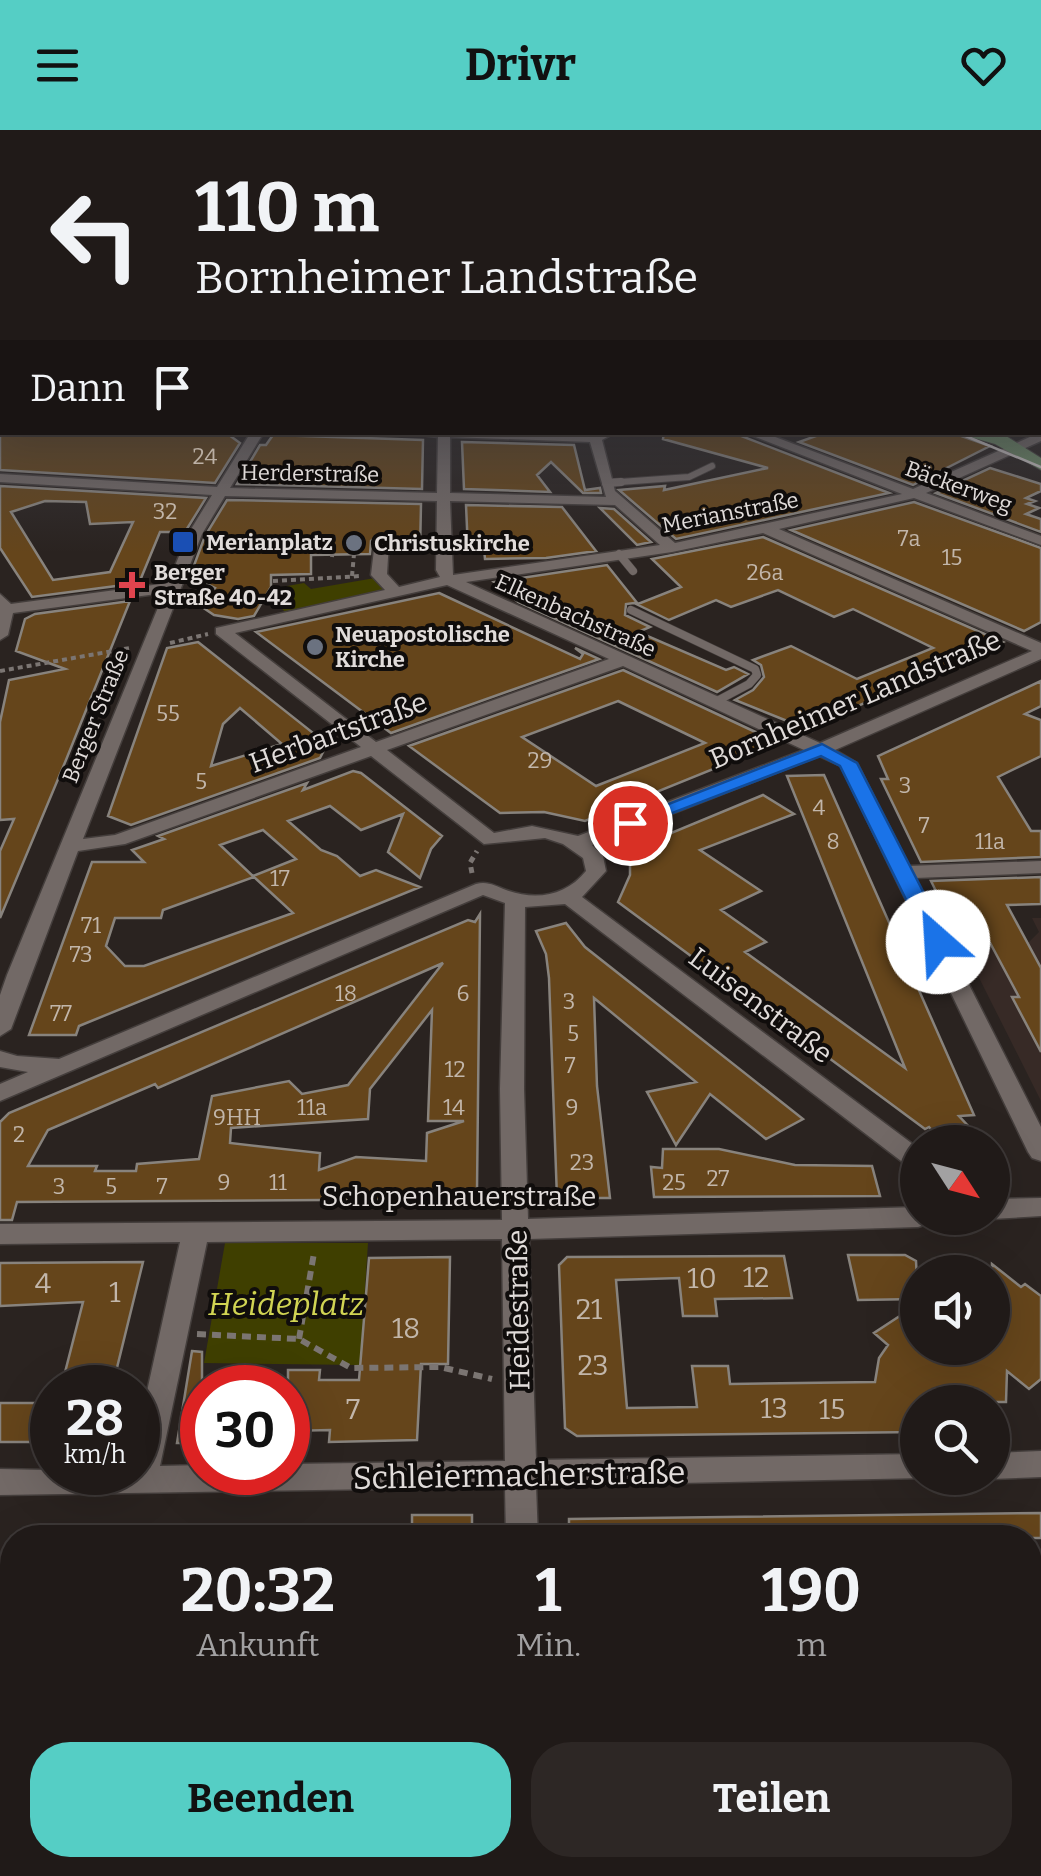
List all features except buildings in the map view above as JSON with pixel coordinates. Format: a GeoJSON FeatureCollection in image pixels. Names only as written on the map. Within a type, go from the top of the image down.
{"type":"FeatureCollection","features":[{"type":"Feature","properties":{"kind":"main road"},"geometry":{"type":"LineString","coordinates":[[969,435],[1015,450],[1041,465]]}},
{"type":"Feature","properties":{"kind":"street","name":"Berger Straße"},"geometry":{"type":"LineString","coordinates":[[0,1029],[195,534],[256,435]]}},
{"type":"Feature","properties":{"kind":"street"},"geometry":{"type":"LineString","coordinates":[[222,631],[449,580],[444,570],[444,435]]}},
{"type":"Feature","properties":{"kind":"street"},"geometry":{"type":"LineString","coordinates":[[504,435],[602,435]]}},
{"type":"Feature","properties":{"kind":"street","name":"Bäckerweg"},"geometry":{"type":"LineString","coordinates":[[757,435],[1041,541]]}},
{"type":"Feature","properties":{"kind":"street"},"geometry":{"type":"LineString","coordinates":[[772,441],[786,435]]}},
{"type":"Feature","properties":{"kind":"street","name":"Merianstraße"},"geometry":{"type":"LineString","coordinates":[[449,580],[672,548],[916,494],[1041,436]]}},
{"type":"Feature","properties":{"kind":"street"},"geometry":{"type":"LineString","coordinates":[[595,438],[606,483],[620,501],[672,548]]}},
{"type":"Feature","properties":{"kind":"street","name":"Herderstraße"},"geometry":{"type":"LineString","coordinates":[[0,478],[220,491],[620,501]]}},
{"type":"Feature","properties":{"kind":"street"},"geometry":{"type":"LineString","coordinates":[[766,528],[1041,651]]}},
{"type":"Feature","properties":{"kind":"street"},"geometry":{"type":"LineString","coordinates":[[382,541],[380,575],[396,592]]}},
{"type":"Feature","properties":{"kind":"street","name":"Elkenbachstraße"},"geometry":{"type":"LineString","coordinates":[[449,580],[848,763],[1041,1152]]}},
{"type":"Feature","properties":{"kind":"street"},"geometry":{"type":"LineString","coordinates":[[0,634],[2,606],[174,586]]}},
{"type":"Feature","properties":{"kind":"street"},"geometry":{"type":"LineString","coordinates":[[0,1093],[483,888],[514,902],[568,896],[588,885],[596,871],[593,856],[580,843],[564,836],[526,831],[491,840],[222,631]]}},
{"type":"Feature","properties":{"kind":"street","name":"Bornheimer Landstraße"},"geometry":{"type":"LineString","coordinates":[[580,843],[822,749],[1041,651]]}},
{"type":"Feature","properties":{"kind":"street","name":"Herbartstraße"},"geometry":{"type":"LineString","coordinates":[[70,846],[118,840],[622,660]]}},
{"type":"Feature","properties":{"kind":"street"},"geometry":{"type":"LineString","coordinates":[[904,872],[1041,866]]}},
{"type":"Feature","properties":{"kind":"street","name":"Luisenstraße"},"geometry":{"type":"LineString","coordinates":[[568,896],[900,1148]]}},
{"type":"Feature","properties":{"kind":"street","name":"Heidestraße"},"geometry":{"type":"LineString","coordinates":[[514,902],[512,1090],[522,1525]]}},
{"type":"Feature","properties":{"kind":"street"},"geometry":{"type":"LineString","coordinates":[[0,1059],[14,1064],[67,1064]]}},
{"type":"Feature","properties":{"kind":"street"},"geometry":{"type":"LineString","coordinates":[[1010,1208],[1041,1207]]}},
{"type":"Feature","properties":{"kind":"street","name":"Schopenhauerstraße"},"geometry":{"type":"LineString","coordinates":[[0,1234],[517,1230],[900,1218]]}},
{"type":"Feature","properties":{"kind":"street"},"geometry":{"type":"LineString","coordinates":[[160,1395],[196,1232]]}},
{"type":"Feature","properties":{"kind":"street"},"geometry":{"type":"LineString","coordinates":[[1010,1465],[1041,1464]]}},
{"type":"Feature","properties":{"kind":"street","name":"Schleiermacherstraße"},"geometry":{"type":"LineString","coordinates":[[160,1480],[900,1467]]}},
{"type":"Feature","properties":{"kind":"street","name":"Schleiermacherstraße"},"geometry":{"type":"LineString","coordinates":[[0,1482],[30,1482]]}},
{"type":"Feature","properties":{"kind":"lane"},"geometry":{"type":"LineString","coordinates":[[606,483],[689,478],[712,466]]}},
{"type":"Feature","properties":{"kind":"lane"},"geometry":{"type":"LineString","coordinates":[[618,554],[633,570]]}},
{"type":"Feature","properties":{"kind":"lane"},"geometry":{"type":"LineString","coordinates":[[631,610],[755,669],[757,675],[749,684],[714,702]]}},
{"type":"Feature","properties":{"kind":"path"},"geometry":{"type":"LineString","coordinates":[[332,557],[334,536]]}},
{"type":"Feature","properties":{"kind":"path"},"geometry":{"type":"LineString","coordinates":[[352,576],[354,554]]}},
{"type":"Feature","properties":{"kind":"path"},"geometry":{"type":"LineString","coordinates":[[0,670],[149,648],[222,631]]}},
{"type":"Feature","properties":{"kind":"path"},"geometry":{"type":"LineString","coordinates":[[483,888],[472,876],[470,863],[477,850],[491,840]]}},
{"type":"Feature","properties":{"kind":"path"},"geometry":{"type":"LineString","coordinates":[[299,1339],[319,1229]]}},
{"type":"Feature","properties":{"kind":"path"},"geometry":{"type":"LineString","coordinates":[[173,1334],[299,1339],[351,1368],[440,1367],[520,1385]]}},
{"type":"Feature","properties":{"kind":"shaded area"},"geometry":{"type":"Polygon","coordinates":[[[1032,918],[1041,918],[1041,1101],[963,946],[1029,942],[1039,932],[1032,918]]]}},
{"type":"Feature","properties":{"kind":"green space"},"geometry":{"type":"Polygon","coordinates":[[[375,578],[386,590],[285,612],[265,590],[304,583],[311,589],[375,578]]]}},
{"type":"Feature","properties":{"kind":"green space","name":"Heideplatz"},"geometry":{"type":"Polygon","coordinates":[[[225,1243],[368,1243],[360,1365],[204,1363],[225,1243]]]}},
{"type":"Feature","properties":{"kind":"tram line"},"geometry":{"type":"LineString","coordinates":[[963,435],[1041,467]]}},
{"type":"Feature","properties":{"kind":"place","name":"Merianplatz"},"geometry":{"type":"Point","coordinates":[183,542]}},
{"type":"Feature","properties":{"kind":"place","name":"Christuskirche"},"geometry":{"type":"Point","coordinates":[354,543]}},
{"type":"Feature","properties":{"kind":"place","name":"Berger Straße 40-42"},"geometry":{"type":"Point","coordinates":[132,585]}},
{"type":"Feature","properties":{"kind":"place","name":"Neuapostolische Kirche"},"geometry":{"type":"Point","coordinates":[315,647]}},
{"type":"Feature","properties":{"kind":"route"},"geometry":{"type":"LineString","coordinates":[[630,823],[822,749],[848,763],[938,942]]}}]}
